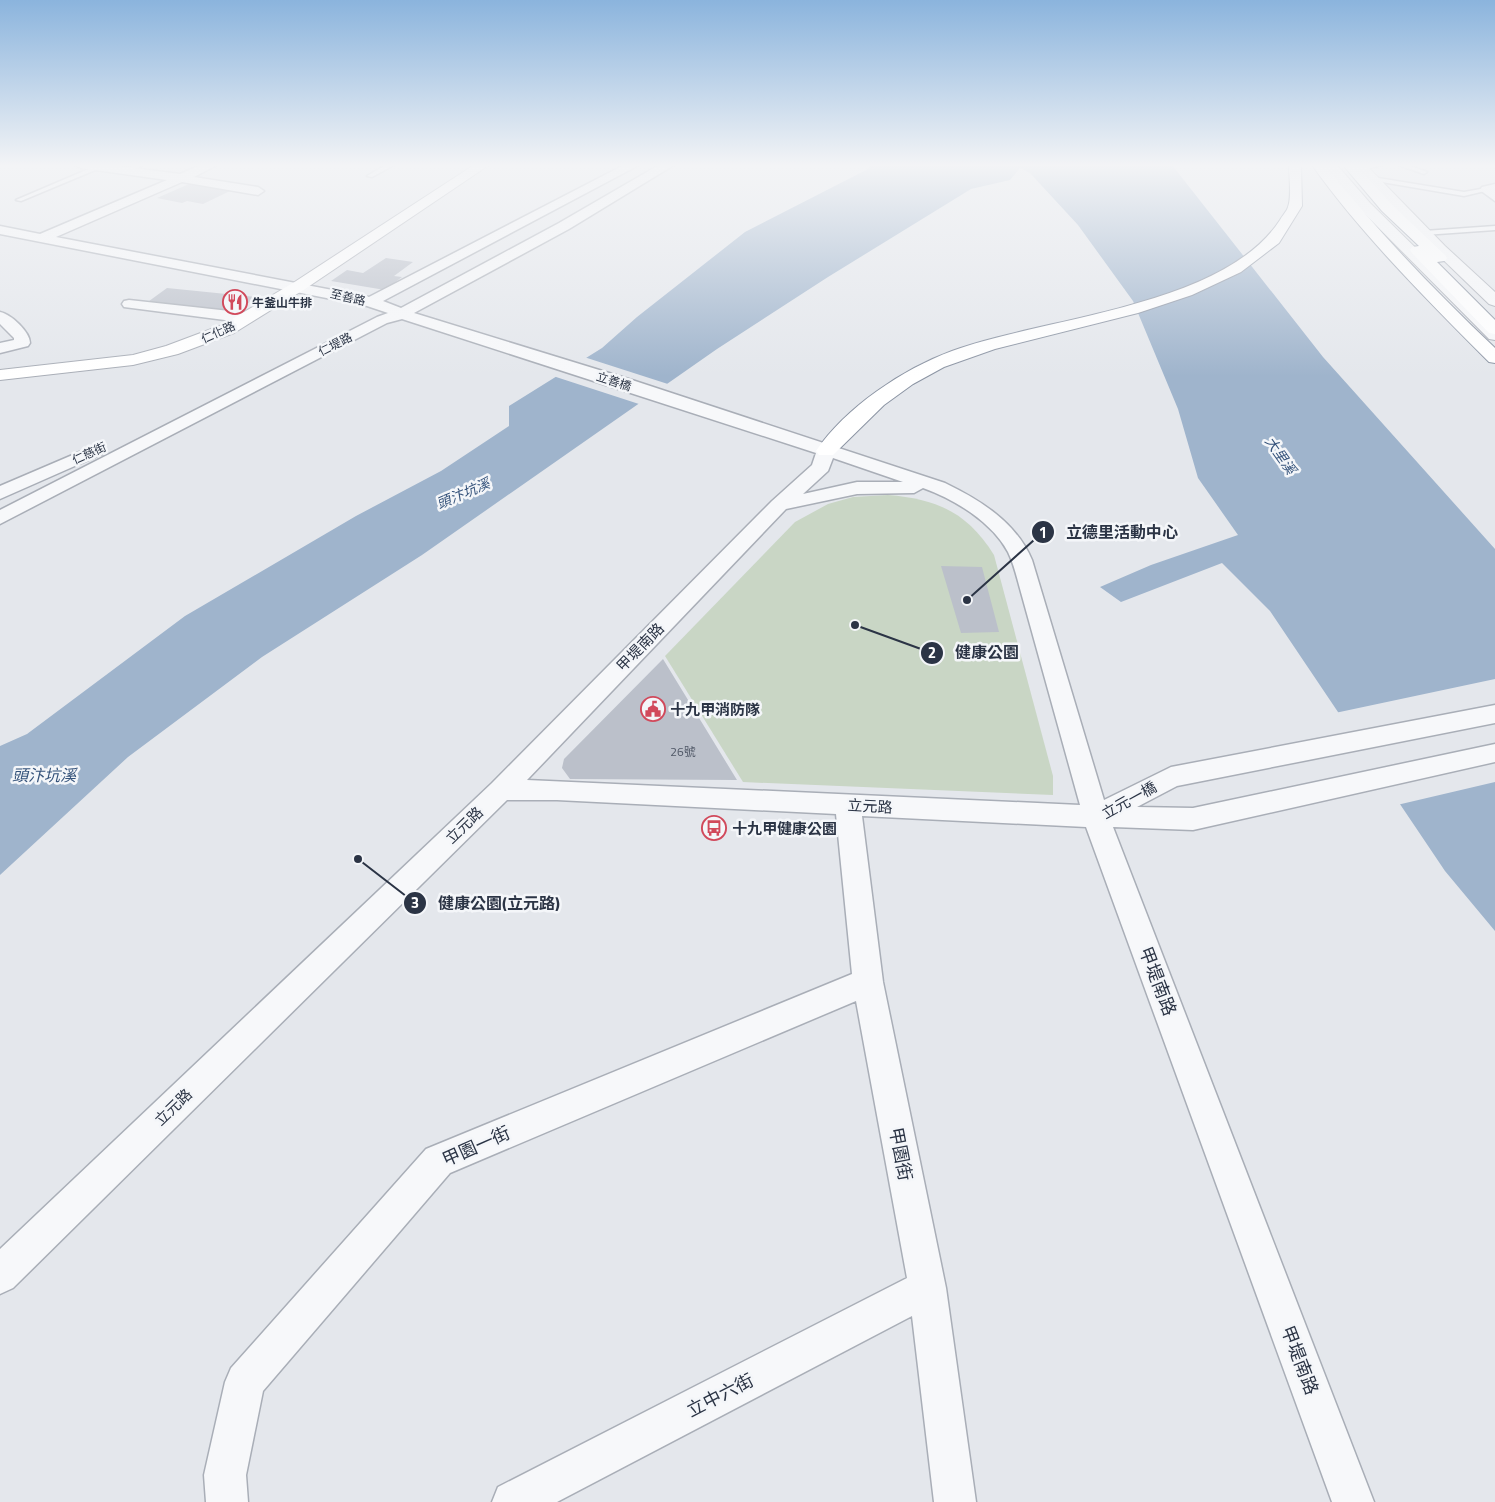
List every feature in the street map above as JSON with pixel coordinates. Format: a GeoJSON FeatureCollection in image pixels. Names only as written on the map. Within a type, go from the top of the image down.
{"type":"FeatureCollection","features":[{"type":"Feature","properties":{"kind":"main road","name":"仁化路"},"geometry":{"type":"LineString","coordinates":[[0,375],[84,367],[150,357],[199,341],[248,318],[376,235]]}},
{"type":"Feature","properties":{"kind":"main road"},"geometry":{"type":"LineString","coordinates":[[826,451],[894,388],[936,364],[985,346],[1158,302],[1208,283],[1237,268],[1277,235]]}},
{"type":"Feature","properties":{"kind":"main road"},"geometry":{"type":"LineString","coordinates":[[1377,235],[1454,318],[1495,358]]}},
{"type":"Feature","properties":{"kind":"main road"},"geometry":{"type":"LineString","coordinates":[[1403,235],[1495,329]]}},
{"type":"Feature","properties":{"kind":"main road"},"geometry":{"type":"LineString","coordinates":[[1415,235],[1495,311]]}},
{"type":"Feature","properties":{"kind":"street","name":"至善路"},"geometry":{"type":"LineString","coordinates":[[27,235],[299,286],[371,302],[401,314]]}},
{"type":"Feature","properties":{"kind":"street"},"geometry":{"type":"LineString","coordinates":[[42,238],[49,235]]}},
{"type":"Feature","properties":{"kind":"street"},"geometry":{"type":"LineString","coordinates":[[371,302],[499,235]]}},
{"type":"Feature","properties":{"kind":"street","name":"仁堤路"},"geometry":{"type":"LineString","coordinates":[[0,518],[382,320],[401,314],[547,235]]}},
{"type":"Feature","properties":{"kind":"street"},"geometry":{"type":"LineString","coordinates":[[1394,235],[1495,335]]}},
{"type":"Feature","properties":{"kind":"street"},"geometry":{"type":"LineString","coordinates":[[1426,235],[1495,301]]}},
{"type":"Feature","properties":{"kind":"street"},"geometry":{"type":"LineString","coordinates":[[129,304],[248,318]]}},
{"type":"Feature","properties":{"kind":"street","name":"立善橋"},"geometry":{"type":"LineString","coordinates":[[401,314],[629,385],[826,451]]}},
{"type":"Feature","properties":{"kind":"street"},"geometry":{"type":"LineString","coordinates":[[0,316],[22,337],[22,342],[0,348]]}},
{"type":"Feature","properties":{"kind":"street","name":"仁慈街"},"geometry":{"type":"LineString","coordinates":[[0,493],[128,436],[182,423]]}},
{"type":"Feature","properties":{"kind":"street","name":"甲堤南路"},"geometry":{"type":"LineString","coordinates":[[501,790],[779,505],[820,466],[826,451],[938,487],[959,498],[993,522],[1006,534],[1020,557],[1096,817],[1353,1502]]}},
{"type":"Feature","properties":{"kind":"street","name":"甲堤南路"},"geometry":{"type":"LineString","coordinates":[[779,505],[857,488],[938,487]]}},
{"type":"Feature","properties":{"kind":"street","name":"立元一橋"},"geometry":{"type":"LineString","coordinates":[[1139,807],[1171,777],[1495,714]]}},
{"type":"Feature","properties":{"kind":"street","name":"立元一橋"},"geometry":{"type":"LineString","coordinates":[[1096,817],[1139,807],[1193,819],[1495,753]]}},
{"type":"Feature","properties":{"kind":"street","name":"立元路"},"geometry":{"type":"LineString","coordinates":[[0,1275],[501,790],[557,790],[1096,817]]}},
{"type":"Feature","properties":{"kind":"street","name":"甲園街"},"geometry":{"type":"LineString","coordinates":[[848,805],[868,982],[928,1288],[955,1502]]}},
{"type":"Feature","properties":{"kind":"street","name":"甲園一街"},"geometry":{"type":"LineString","coordinates":[[227,1502],[225,1475],[245,1382],[438,1160],[868,982]]}},
{"type":"Feature","properties":{"kind":"street","name":"立中六街"},"geometry":{"type":"LineString","coordinates":[[513,1502],[928,1288]]}},
{"type":"Feature","properties":{"kind":"green space"},"geometry":{"type":"Polygon","coordinates":[[[888,495],[921,500],[949,510],[973,528],[994,555],[1053,776],[1053,795],[743,782],[665,656],[795,522],[828,504],[853,497],[888,495]]]}},
{"type":"Feature","properties":{"kind":"water","name":"頭汴坑溪"},"geometry":{"type":"Polygon","coordinates":[[[741,235],[896,235],[717,349],[422,555],[262,657],[128,757],[0,875],[0,746],[27,734],[185,616],[356,516],[441,471],[509,426],[509,406],[602,348],[637,317],[741,235]]]}},
{"type":"Feature","properties":{"kind":"water","name":"大里溪"},"geometry":{"type":"Polygon","coordinates":[[[1085,235],[1227,235],[1323,357],[1495,549],[1495,931],[1445,871],[1270,611],[1222,563],[1121,602],[1100,587],[1151,565],[1238,535],[1198,478],[1178,409],[1133,301],[1085,235]]]}},
{"type":"Feature","properties":{"kind":"pier"},"geometry":{"type":"Polygon","coordinates":[[[584,357],[671,385],[642,405],[553,376],[584,357]]]}},
{"type":"Feature","properties":{"kind":"pier"},"geometry":{"type":"Polygon","coordinates":[[[1495,679],[1495,782],[1397,805],[1335,713],[1495,679]]]}},
{"type":"Feature","properties":{"kind":"building"},"geometry":{"type":"Polygon","coordinates":[[[386,258],[413,262],[394,276],[402,277],[385,290],[331,281],[347,270],[363,273],[386,258]]]}},
{"type":"Feature","properties":{"kind":"building"},"geometry":{"type":"Polygon","coordinates":[[[167,288],[256,297],[236,313],[145,304],[167,288]]]}},
{"type":"Feature","properties":{"kind":"building"},"geometry":{"type":"Polygon","coordinates":[[[941,566],[982,567],[999,632],[961,633],[941,566]]]}},
{"type":"Feature","properties":{"kind":"building","name":"十九甲消防隊"},"geometry":{"type":"Polygon","coordinates":[[[663,659],[737,780],[570,779],[562,768],[564,759],[663,659]]]}},
{"type":"Feature","properties":{"kind":"place","name":"牛釜山牛排"},"geometry":{"type":"Point","coordinates":[235,302]}},
{"type":"Feature","properties":{"kind":"place","name":"立德里活動中心"},"geometry":{"type":"Point","coordinates":[967,600]}},
{"type":"Feature","properties":{"kind":"place","name":"健康公園"},"geometry":{"type":"Point","coordinates":[855,625]}},
{"type":"Feature","properties":{"kind":"place","name":"十九甲消防隊"},"geometry":{"type":"Point","coordinates":[653,709]}},
{"type":"Feature","properties":{"kind":"place","name":"十九甲健康公園"},"geometry":{"type":"Point","coordinates":[714,828]}},
{"type":"Feature","properties":{"kind":"place","name":"健康公園(立元路)"},"geometry":{"type":"Point","coordinates":[358,859]}}]}
